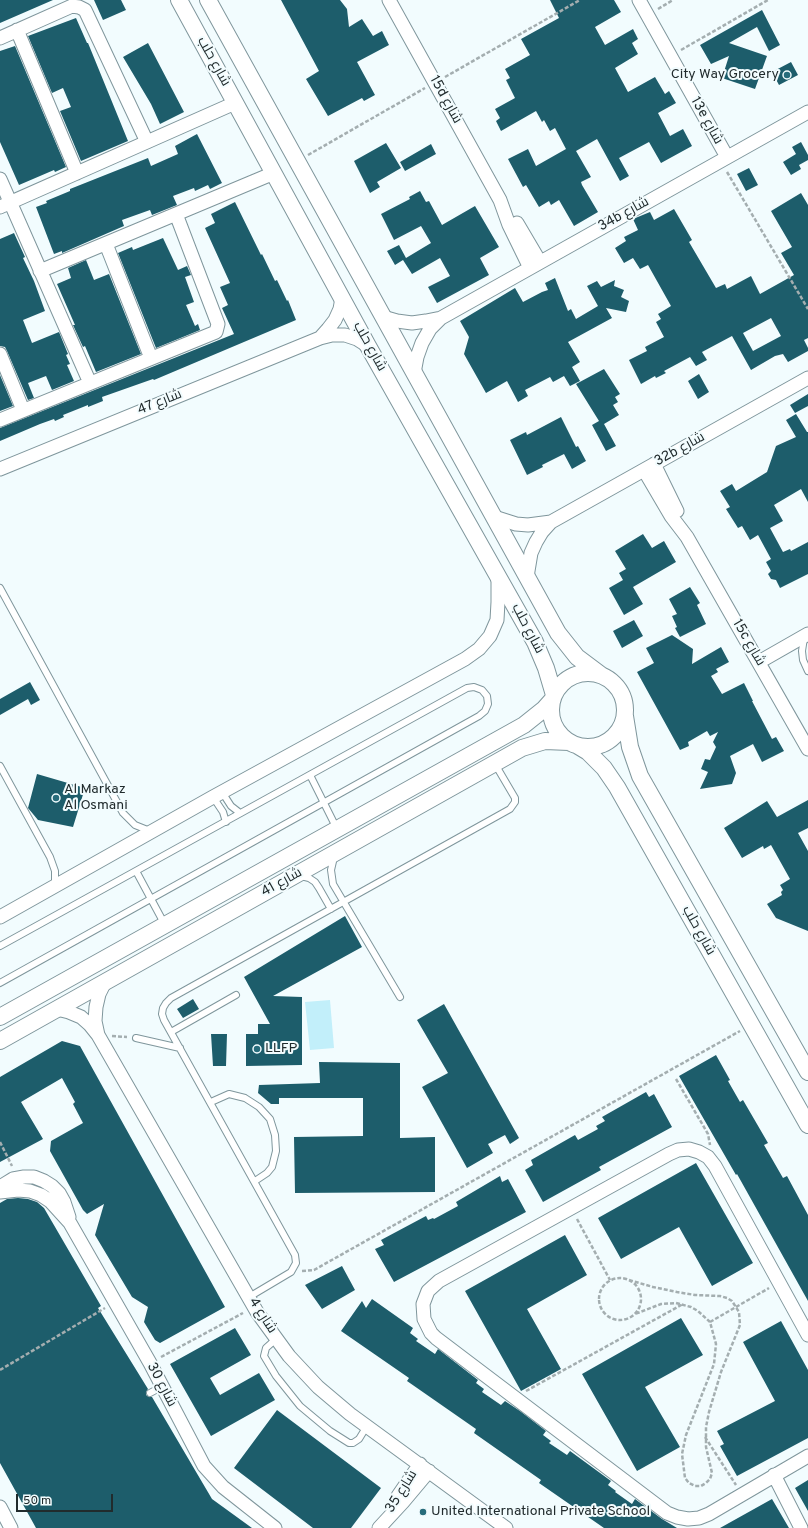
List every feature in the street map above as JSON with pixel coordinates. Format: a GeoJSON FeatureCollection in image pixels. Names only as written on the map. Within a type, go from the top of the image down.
{"type":"FeatureCollection","features":[{"type":"Feature","properties":{"kind":"street","name":"شارع حلب"},"geometry":{"type":"LineString","coordinates":[[179,0],[368,346],[535,642],[546,668],[553,697]]}},
{"type":"Feature","properties":{"kind":"street","name":"شارع حلب"},"geometry":{"type":"LineString","coordinates":[[208,0],[558,633],[577,657],[601,675]]}},
{"type":"Feature","properties":{"kind":"street","name":"15d شارع"},"geometry":{"type":"LineString","coordinates":[[389,0],[500,200],[516,221],[535,265]]}},
{"type":"Feature","properties":{"kind":"street","name":"13e شارع"},"geometry":{"type":"LineString","coordinates":[[639,0],[724,159]]}},
{"type":"Feature","properties":{"kind":"street"},"geometry":{"type":"LineString","coordinates":[[0,38],[72,6],[85,10],[147,142]]}},
{"type":"Feature","properties":{"kind":"street"},"geometry":{"type":"LineString","coordinates":[[17,30],[77,173]]}},
{"type":"Feature","properties":{"kind":"street"},"geometry":{"type":"LineString","coordinates":[[5,205],[235,103]]}},
{"type":"Feature","properties":{"kind":"street","name":"34b شارع"},"geometry":{"type":"LineString","coordinates":[[383,317],[412,323],[440,318],[808,112]]}},
{"type":"Feature","properties":{"kind":"street"},"geometry":{"type":"LineString","coordinates":[[40,271],[274,173]]}},
{"type":"Feature","properties":{"kind":"street"},"geometry":{"type":"LineString","coordinates":[[0,179],[5,205],[40,271],[90,383]]}},
{"type":"Feature","properties":{"kind":"street"},"geometry":{"type":"LineString","coordinates":[[0,420],[212,333],[218,328],[218,324],[176,214]]}},
{"type":"Feature","properties":{"kind":"street"},"geometry":{"type":"LineString","coordinates":[[106,244],[151,358]]}},
{"type":"Feature","properties":{"kind":"street","name":"شارع 47"},"geometry":{"type":"LineString","coordinates":[[320,338],[335,320],[342,298]]}},
{"type":"Feature","properties":{"kind":"street","name":"34b شارع"},"geometry":{"type":"LineString","coordinates":[[414,373],[417,357],[422,343],[430,329],[440,318]]}},
{"type":"Feature","properties":{"kind":"street","name":"شارع 47"},"geometry":{"type":"LineString","coordinates":[[0,468],[320,338],[332,335],[345,335],[357,339],[368,346]]}},
{"type":"Feature","properties":{"kind":"street"},"geometry":{"type":"LineString","coordinates":[[0,354],[23,410]]}},
{"type":"Feature","properties":{"kind":"street","name":"32b شارع"},"geometry":{"type":"LineString","coordinates":[[527,577],[530,559],[536,542],[551,522],[808,378]]}},
{"type":"Feature","properties":{"kind":"street","name":"15c شارع"},"geometry":{"type":"LineString","coordinates":[[649,467],[678,512],[687,537],[807,747]]}},
{"type":"Feature","properties":{"kind":"street","name":"32b شارع"},"geometry":{"type":"LineString","coordinates":[[494,517],[516,524],[528,525],[551,522]]}},
{"type":"Feature","properties":{"kind":"street"},"geometry":{"type":"LineString","coordinates":[[0,918],[218,795],[465,659],[479,649],[490,636],[497,620],[498,574]]}},
{"type":"Feature","properties":{"kind":"street"},"geometry":{"type":"LineString","coordinates":[[759,662],[807,634]]}},
{"type":"Feature","properties":{"kind":"street"},"geometry":{"type":"LineString","coordinates":[[587,672],[601,675],[618,687],[626,706],[625,716],[619,730],[608,741],[599,746],[589,747],[574,744],[561,736],[556,728],[552,719],[551,709],[553,697],[558,687],[573,675],[587,672]]}},
{"type":"Feature","properties":{"kind":"street","name":"شارع 41"},"geometry":{"type":"LineString","coordinates":[[0,1017],[524,725],[544,709],[553,697]]}},
{"type":"Feature","properties":{"kind":"street","name":"شارع حلب"},"geometry":{"type":"LineString","coordinates":[[625,716],[630,747],[640,776],[808,1072]]}},
{"type":"Feature","properties":{"kind":"street","name":"شارع 41"},"geometry":{"type":"LineString","coordinates":[[0,1041],[533,743],[545,740],[574,744]]}},
{"type":"Feature","properties":{"kind":"street","name":"شارع حلب"},"geometry":{"type":"LineString","coordinates":[[574,744],[596,760],[614,782],[808,1125]]}},
{"type":"Feature","properties":{"kind":"street","name":"شارع 4"},"geometry":{"type":"LineString","coordinates":[[98,1035],[95,1021],[96,1007],[99,994],[105,982]]}},
{"type":"Feature","properties":{"kind":"street","name":"شارع 4"},"geometry":{"type":"LineString","coordinates":[[57,1009],[80,1017],[90,1025],[98,1035],[252,1302],[289,1356],[318,1387],[350,1414],[506,1528]]}},
{"type":"Feature","properties":{"kind":"street"},"geometry":{"type":"LineString","coordinates":[[808,1334],[714,1166],[708,1157],[689,1149],[678,1150],[439,1281],[428,1291],[425,1297],[422,1312],[426,1327],[431,1333],[667,1512],[677,1517],[688,1519],[699,1518],[710,1514],[808,1456]]}},
{"type":"Feature","properties":{"kind":"street","name":"شارع 30"},"geometry":{"type":"LineString","coordinates":[[0,1187],[13,1179],[34,1177],[44,1180],[59,1194],[64,1202],[70,1222],[150,1363],[160,1388],[204,1466],[223,1487],[275,1528]]}},
{"type":"Feature","properties":{"kind":"street","name":"شارع 30"},"geometry":{"type":"LineString","coordinates":[[0,1192],[18,1190],[30,1191],[40,1195],[50,1201],[70,1222]]}},
{"type":"Feature","properties":{"kind":"street","name":"شارع 35"},"geometry":{"type":"LineString","coordinates":[[382,1524],[398,1497],[424,1468]]}},
{"type":"Feature","properties":{"kind":"street"},"geometry":{"type":"LineString","coordinates":[[774,1476],[801,1528]]}},
{"type":"Feature","properties":{"kind":"street"},"geometry":{"type":"LineString","coordinates":[[0,1507],[11,1528]]}},
{"type":"Feature","properties":{"kind":"lane"},"geometry":{"type":"LineString","coordinates":[[0,588],[123,813],[135,825],[152,832]]}},
{"type":"Feature","properties":{"kind":"lane"},"geometry":{"type":"LineString","coordinates":[[807,634],[802,651],[803,660],[808,671]]}},
{"type":"Feature","properties":{"kind":"lane"},"geometry":{"type":"LineString","coordinates":[[0,946],[467,688],[474,687],[482,690],[487,696],[488,704],[485,711],[479,716],[0,983]]}},
{"type":"Feature","properties":{"kind":"lane"},"geometry":{"type":"LineString","coordinates":[[252,1302],[291,1272],[296,1263],[295,1254],[164,1020],[162,1014],[166,1003],[171,998],[510,809],[513,806],[515,798],[494,764]]}},
{"type":"Feature","properties":{"kind":"lane"},"geometry":{"type":"LineString","coordinates":[[0,766],[50,857],[55,871],[55,887]]}},
{"type":"Feature","properties":{"kind":"lane"},"geometry":{"type":"LineString","coordinates":[[310,775],[337,830]]}},
{"type":"Feature","properties":{"kind":"lane"},"geometry":{"type":"LineString","coordinates":[[218,795],[240,813]]}},
{"type":"Feature","properties":{"kind":"lane"},"geometry":{"type":"LineString","coordinates":[[218,795],[226,822]]}},
{"type":"Feature","properties":{"kind":"lane"},"geometry":{"type":"LineString","coordinates":[[339,851],[332,863],[331,877],[400,997]]}},
{"type":"Feature","properties":{"kind":"lane"},"geometry":{"type":"LineString","coordinates":[[136,871],[165,925]]}},
{"type":"Feature","properties":{"kind":"lane"},"geometry":{"type":"LineString","coordinates":[[295,875],[302,876],[315,882],[331,909]]}},
{"type":"Feature","properties":{"kind":"lane"},"geometry":{"type":"LineString","coordinates":[[171,1032],[236,995]]}},
{"type":"Feature","properties":{"kind":"lane"},"geometry":{"type":"LineString","coordinates":[[136,1038],[180,1048]]}},
{"type":"Feature","properties":{"kind":"lane"},"geometry":{"type":"LineString","coordinates":[[210,1102],[230,1094],[245,1098],[259,1107],[270,1120],[276,1135],[276,1151],[272,1167],[267,1173],[254,1181]]}},
{"type":"Feature","properties":{"kind":"lane"},"geometry":{"type":"LineString","coordinates":[[276,1339],[266,1348],[264,1356],[276,1376],[300,1406],[330,1431],[349,1443],[353,1443],[359,1439],[367,1426]]}},
{"type":"Feature","properties":{"kind":"lane"},"geometry":{"type":"LineString","coordinates":[[150,1394],[160,1388]]}},
{"type":"Feature","properties":{"kind":"path"},"geometry":{"type":"LineString","coordinates":[[647,15],[673,0]]}},
{"type":"Feature","properties":{"kind":"path"},"geometry":{"type":"LineString","coordinates":[[670,56],[768,0]]}},
{"type":"Feature","properties":{"kind":"path"},"geometry":{"type":"LineString","coordinates":[[724,159],[808,309]]}},
{"type":"Feature","properties":{"kind":"path"},"geometry":{"type":"LineString","coordinates":[[294,1268],[300,1271],[308,1272],[314,1270],[751,1025]]}},
{"type":"Feature","properties":{"kind":"path"},"geometry":{"type":"LineString","coordinates":[[98,1035],[136,1038]]}},
{"type":"Feature","properties":{"kind":"path"},"geometry":{"type":"LineString","coordinates":[[676,1079],[708,1134],[710,1141],[708,1157]]}},
{"type":"Feature","properties":{"kind":"path"},"geometry":{"type":"LineString","coordinates":[[0,1142],[11,1163],[13,1179]]}},
{"type":"Feature","properties":{"kind":"path"},"geometry":{"type":"LineString","coordinates":[[571,1208],[610,1280]]}},
{"type":"Feature","properties":{"kind":"path"},"geometry":{"type":"LineString","coordinates":[[623,1278],[629,1280],[677,1292],[695,1295],[720,1296],[732,1301],[740,1312],[740,1324],[718,1380],[709,1412],[705,1437],[712,1473],[710,1479],[701,1486],[695,1486],[689,1483],[685,1478],[682,1454],[686,1435],[714,1364],[716,1344],[710,1322],[698,1311],[684,1304],[676,1303],[661,1304],[624,1319],[617,1320],[611,1318],[605,1314],[599,1302],[601,1289],[610,1280],[623,1278]]}},
{"type":"Feature","properties":{"kind":"path"},"geometry":{"type":"LineString","coordinates":[[629,1280],[639,1289],[641,1295],[641,1302],[635,1314]]}},
{"type":"Feature","properties":{"kind":"path"},"geometry":{"type":"LineString","coordinates":[[710,1322],[779,1282]]}},
{"type":"Feature","properties":{"kind":"path"},"geometry":{"type":"LineString","coordinates":[[0,1370],[115,1301]]}},
{"type":"Feature","properties":{"kind":"path"},"geometry":{"type":"LineString","coordinates":[[150,1363],[252,1302]]}},
{"type":"Feature","properties":{"kind":"path"},"geometry":{"type":"LineString","coordinates":[[515,1397],[684,1304]]}},
{"type":"Feature","properties":{"kind":"path"},"geometry":{"type":"LineString","coordinates":[[705,1437],[742,1494]]}},
{"type":"Feature","properties":{"kind":"shaded area"},"geometry":{"type":"Polygon","coordinates":[[[330,1000],[334,1048],[310,1050],[305,1002],[330,1000]]]}},
{"type":"Feature","properties":{"kind":"building"},"geometry":{"type":"Polygon","coordinates":[[[0,0],[53,0],[0,23],[0,0]]]}},
{"type":"Feature","properties":{"kind":"building"},"geometry":{"type":"Polygon","coordinates":[[[94,0],[121,0],[126,10],[103,20],[94,0]]]}},
{"type":"Feature","properties":{"kind":"building"},"geometry":{"type":"Polygon","coordinates":[[[281,0],[340,0],[347,9],[349,27],[362,19],[373,36],[382,31],[389,45],[357,62],[375,95],[364,101],[362,98],[328,116],[306,79],[319,71],[281,0]]]}},
{"type":"Feature","properties":{"kind":"building"},"geometry":{"type":"Polygon","coordinates":[[[550,0],[614,0],[621,12],[595,27],[605,45],[633,29],[638,39],[632,43],[638,54],[615,68],[628,92],[655,77],[665,94],[669,91],[676,103],[658,113],[670,136],[683,129],[692,146],[661,163],[649,142],[619,158],[629,176],[620,181],[597,139],[576,151],[591,177],[581,182],[582,185],[598,212],[574,226],[559,200],[551,205],[549,201],[539,207],[526,185],[523,187],[508,159],[528,149],[536,166],[566,149],[555,128],[550,131],[544,120],[542,122],[536,111],[501,131],[496,121],[500,118],[495,109],[515,98],[506,80],[510,78],[505,69],[530,55],[521,39],[559,18],[550,0]]]}},
{"type":"Feature","properties":{"kind":"building"},"geometry":{"type":"Polygon","coordinates":[[[762,10],[780,45],[769,51],[757,27],[729,43],[767,56],[755,89],[722,78],[729,56],[711,64],[700,45],[762,10]]]}},
{"type":"Feature","properties":{"kind":"building"},"geometry":{"type":"Polygon","coordinates":[[[76,18],[88,43],[128,141],[81,161],[60,111],[71,107],[63,88],[52,93],[28,36],[76,18]]]}},
{"type":"Feature","properties":{"kind":"building"},"geometry":{"type":"Polygon","coordinates":[[[148,43],[184,112],[160,124],[151,104],[123,57],[148,43]]]}},
{"type":"Feature","properties":{"kind":"building"},"geometry":{"type":"Polygon","coordinates":[[[15,46],[66,167],[55,172],[54,170],[19,185],[0,142],[0,51],[15,46]]]}},
{"type":"Feature","properties":{"kind":"building"},"geometry":{"type":"Polygon","coordinates":[[[791,62],[798,75],[779,85],[772,72],[791,62]]]}},
{"type":"Feature","properties":{"kind":"building"},"geometry":{"type":"Polygon","coordinates":[[[197,134],[222,183],[210,189],[208,185],[195,191],[194,188],[173,196],[177,205],[152,215],[150,210],[122,220],[124,226],[62,253],[62,251],[54,254],[36,207],[70,191],[70,189],[148,158],[151,166],[178,154],[175,146],[197,134]]]}},
{"type":"Feature","properties":{"kind":"building"},"geometry":{"type":"Polygon","coordinates":[[[801,142],[808,155],[808,160],[799,165],[801,169],[791,175],[783,162],[796,154],[792,147],[801,142]]]}},
{"type":"Feature","properties":{"kind":"building"},"geometry":{"type":"Polygon","coordinates":[[[386,143],[401,168],[377,182],[380,187],[370,193],[354,161],[386,143]]]}},
{"type":"Feature","properties":{"kind":"building"},"geometry":{"type":"Polygon","coordinates":[[[431,144],[436,154],[405,171],[400,162],[431,144]]]}},
{"type":"Feature","properties":{"kind":"building"},"geometry":{"type":"Polygon","coordinates":[[[749,168],[758,185],[746,191],[737,174],[749,168]]]}},
{"type":"Feature","properties":{"kind":"building"},"geometry":{"type":"Polygon","coordinates":[[[420,191],[426,202],[429,201],[442,225],[475,206],[499,247],[480,258],[489,275],[437,303],[428,287],[450,276],[440,258],[412,274],[403,260],[395,265],[387,251],[399,245],[406,258],[431,243],[421,226],[394,240],[381,214],[410,199],[409,197],[420,191]]]}},
{"type":"Feature","properties":{"kind":"building"},"geometry":{"type":"Polygon","coordinates":[[[801,193],[808,205],[808,338],[804,340],[808,351],[788,362],[783,354],[775,356],[751,370],[732,336],[702,352],[707,360],[696,366],[690,357],[664,371],[666,373],[656,378],[655,376],[641,384],[629,360],[647,351],[645,347],[664,337],[656,322],[661,319],[658,314],[671,306],[648,265],[640,269],[633,258],[624,263],[615,248],[626,241],[624,237],[638,230],[633,219],[650,212],[654,220],[674,209],[692,240],[689,242],[716,288],[725,284],[727,289],[751,276],[760,294],[794,275],[781,253],[792,247],[771,211],[801,193]],[[771,318],[743,333],[753,351],[781,336],[771,318]]]}},
{"type":"Feature","properties":{"kind":"building"},"geometry":{"type":"Polygon","coordinates":[[[235,202],[275,281],[277,280],[287,301],[288,300],[296,320],[154,380],[153,379],[102,397],[103,401],[63,415],[64,417],[55,421],[54,419],[40,424],[0,441],[0,428],[234,334],[222,308],[228,305],[220,287],[230,283],[205,228],[215,223],[211,214],[235,202]]]}},
{"type":"Feature","properties":{"kind":"building"},"geometry":{"type":"Polygon","coordinates":[[[14,233],[25,257],[23,258],[34,281],[45,311],[23,320],[32,343],[59,332],[68,354],[66,355],[70,364],[67,365],[74,381],[52,390],[46,376],[28,383],[34,398],[28,400],[5,347],[0,346],[0,239],[14,233]]]}},
{"type":"Feature","properties":{"kind":"building"},"geometry":{"type":"Polygon","coordinates":[[[163,238],[178,270],[187,266],[191,275],[185,277],[194,302],[186,305],[195,326],[198,324],[200,330],[156,348],[118,253],[132,247],[133,250],[163,238]]]}},
{"type":"Feature","properties":{"kind":"building"},"geometry":{"type":"Polygon","coordinates":[[[86,260],[94,280],[109,274],[141,354],[96,372],[85,346],[83,347],[73,325],[75,325],[57,284],[71,278],[68,268],[86,260]]]}},
{"type":"Feature","properties":{"kind":"building"},"geometry":{"type":"Polygon","coordinates":[[[555,278],[568,311],[571,309],[576,319],[598,306],[587,286],[597,281],[601,287],[615,280],[614,286],[624,290],[621,297],[629,301],[626,312],[606,308],[612,318],[568,342],[580,362],[572,367],[580,381],[570,386],[564,376],[553,382],[550,377],[525,390],[528,396],[518,402],[507,381],[486,393],[464,354],[469,337],[460,321],[515,288],[523,302],[548,290],[545,283],[555,278]]]}},
{"type":"Feature","properties":{"kind":"building"},"geometry":{"type":"Polygon","coordinates":[[[604,369],[620,394],[615,397],[618,402],[613,405],[619,415],[604,424],[616,446],[606,451],[592,425],[599,421],[576,384],[604,369]]]}},
{"type":"Feature","properties":{"kind":"building"},"geometry":{"type":"Polygon","coordinates":[[[699,374],[709,392],[698,399],[688,381],[699,374]]]}},
{"type":"Feature","properties":{"kind":"building"},"geometry":{"type":"Polygon","coordinates":[[[0,375],[13,406],[0,411],[0,375]]]}},
{"type":"Feature","properties":{"kind":"building"},"geometry":{"type":"Polygon","coordinates":[[[808,394],[808,406],[795,413],[790,405],[808,394]]]}},
{"type":"Feature","properties":{"kind":"building"},"geometry":{"type":"Polygon","coordinates":[[[796,414],[808,432],[808,502],[801,489],[774,505],[783,521],[770,528],[783,552],[790,549],[791,551],[808,542],[808,574],[780,588],[776,580],[771,579],[768,574],[771,571],[766,562],[771,559],[758,535],[750,540],[742,526],[738,528],[726,509],[730,507],[720,491],[732,484],[736,491],[767,472],[776,446],[796,437],[786,420],[796,414]]]}},
{"type":"Feature","properties":{"kind":"building"},"geometry":{"type":"Polygon","coordinates":[[[561,417],[576,447],[578,446],[586,461],[572,469],[564,454],[542,465],[543,467],[527,475],[510,440],[526,432],[527,435],[561,417]]]}},
{"type":"Feature","properties":{"kind":"building"},"geometry":{"type":"Polygon","coordinates":[[[643,534],[652,548],[664,541],[676,562],[633,587],[643,604],[624,615],[609,588],[623,580],[619,573],[626,569],[615,551],[643,534]]]}},
{"type":"Feature","properties":{"kind":"building"},"geometry":{"type":"Polygon","coordinates":[[[690,587],[700,603],[697,605],[706,624],[680,637],[675,628],[677,627],[672,616],[677,614],[669,599],[690,587]]]}},
{"type":"Feature","properties":{"kind":"building"},"geometry":{"type":"Polygon","coordinates":[[[634,620],[643,636],[622,648],[613,631],[634,620]]]}},
{"type":"Feature","properties":{"kind":"building"},"geometry":{"type":"Polygon","coordinates":[[[672,635],[693,649],[692,664],[721,647],[729,662],[716,669],[718,672],[711,676],[722,694],[744,683],[772,739],[776,737],[784,751],[762,762],[753,744],[730,756],[736,773],[732,784],[700,789],[708,772],[701,769],[705,759],[710,760],[716,747],[713,742],[718,732],[710,736],[707,731],[688,742],[689,746],[680,750],[637,672],[654,663],[646,648],[672,635]]]}},
{"type":"Feature","properties":{"kind":"building"},"geometry":{"type":"Polygon","coordinates":[[[30,682],[40,700],[31,705],[28,699],[0,715],[0,699],[30,682]]]}},
{"type":"Feature","properties":{"kind":"building","name":"Al Markaz Al Osmani"},"geometry":{"type":"Polygon","coordinates":[[[37,774],[85,788],[73,827],[38,820],[28,808],[37,774]]]}},
{"type":"Feature","properties":{"kind":"building"},"geometry":{"type":"Polygon","coordinates":[[[808,800],[808,828],[798,833],[808,851],[808,931],[776,918],[767,904],[782,895],[781,892],[783,890],[780,885],[790,879],[771,845],[764,849],[763,846],[742,858],[724,828],[767,801],[777,817],[808,800]]]}},
{"type":"Feature","properties":{"kind":"building"},"geometry":{"type":"Polygon","coordinates":[[[345,916],[362,947],[273,996],[302,997],[302,1065],[246,1066],[246,1034],[258,1034],[258,1024],[270,1024],[244,977],[345,916]]]}},
{"type":"Feature","properties":{"kind":"building"},"geometry":{"type":"Polygon","coordinates":[[[193,999],[199,1009],[183,1018],[177,1009],[193,999]]]}},
{"type":"Feature","properties":{"kind":"building"},"geometry":{"type":"Polygon","coordinates":[[[444,1004],[519,1138],[510,1144],[505,1135],[488,1144],[493,1153],[467,1168],[422,1087],[448,1073],[417,1020],[444,1004]]]}},
{"type":"Feature","properties":{"kind":"building"},"geometry":{"type":"Polygon","coordinates":[[[211,1034],[227,1034],[226,1066],[213,1066],[211,1034]]]}},
{"type":"Feature","properties":{"kind":"building"},"geometry":{"type":"Polygon","coordinates":[[[62,1041],[80,1046],[225,1307],[160,1343],[155,1340],[144,1322],[148,1307],[132,1297],[95,1235],[104,1204],[87,1214],[83,1210],[50,1151],[51,1141],[83,1123],[73,1104],[75,1102],[62,1078],[21,1102],[43,1139],[0,1162],[0,1077],[62,1041]]]}},
{"type":"Feature","properties":{"kind":"building"},"geometry":{"type":"Polygon","coordinates":[[[716,1055],[740,1102],[743,1100],[768,1143],[764,1145],[783,1178],[787,1176],[808,1215],[808,1301],[737,1174],[736,1175],[679,1076],[716,1055]]]}},
{"type":"Feature","properties":{"kind":"building"},"geometry":{"type":"Polygon","coordinates":[[[319,1062],[400,1063],[400,1138],[435,1137],[435,1192],[295,1193],[294,1137],[363,1136],[363,1098],[279,1098],[279,1104],[271,1104],[258,1093],[259,1085],[320,1083],[319,1062]]]}},
{"type":"Feature","properties":{"kind":"building"},"geometry":{"type":"Polygon","coordinates":[[[646,1092],[649,1097],[654,1094],[672,1127],[599,1167],[601,1170],[543,1202],[525,1170],[533,1165],[531,1160],[575,1135],[578,1140],[598,1129],[596,1126],[605,1121],[602,1117],[646,1092]]]}},
{"type":"Feature","properties":{"kind":"building"},"geometry":{"type":"Polygon","coordinates":[[[696,1163],[753,1263],[712,1286],[679,1227],[621,1259],[598,1218],[696,1163]]]}},
{"type":"Feature","properties":{"kind":"building"},"geometry":{"type":"Polygon","coordinates":[[[500,1176],[502,1182],[508,1179],[526,1212],[394,1282],[375,1249],[384,1245],[381,1240],[426,1216],[428,1220],[434,1219],[458,1206],[456,1202],[500,1176]]]}},
{"type":"Feature","properties":{"kind":"building"},"geometry":{"type":"Polygon","coordinates":[[[18,1198],[37,1202],[44,1208],[101,1306],[98,1308],[148,1389],[146,1395],[152,1397],[212,1499],[252,1528],[36,1528],[0,1463],[0,1203],[7,1199],[18,1198]]]}},
{"type":"Feature","properties":{"kind":"building"},"geometry":{"type":"Polygon","coordinates":[[[565,1235],[587,1275],[527,1309],[561,1369],[521,1391],[465,1291],[565,1235]]]}},
{"type":"Feature","properties":{"kind":"building"},"geometry":{"type":"Polygon","coordinates":[[[342,1266],[355,1290],[322,1309],[305,1285],[342,1266]]]}},
{"type":"Feature","properties":{"kind":"building"},"geometry":{"type":"Polygon","coordinates":[[[372,1299],[413,1328],[410,1333],[418,1339],[416,1341],[435,1354],[438,1349],[478,1380],[476,1383],[484,1389],[482,1392],[501,1405],[505,1401],[546,1431],[543,1435],[551,1441],[549,1443],[567,1455],[570,1451],[611,1481],[608,1485],[616,1491],[615,1492],[632,1504],[635,1499],[677,1528],[604,1528],[539,1483],[541,1480],[474,1433],[476,1429],[407,1381],[409,1378],[341,1331],[362,1301],[366,1308],[372,1299]]]}},
{"type":"Feature","properties":{"kind":"building"},"geometry":{"type":"Polygon","coordinates":[[[681,1318],[703,1355],[645,1387],[680,1447],[637,1471],[582,1374],[681,1318]]]}},
{"type":"Feature","properties":{"kind":"building"},"geometry":{"type":"Polygon","coordinates":[[[781,1321],[808,1370],[808,1438],[737,1476],[720,1446],[724,1444],[717,1431],[775,1401],[743,1342],[781,1321]]]}},
{"type":"Feature","properties":{"kind":"building"},"geometry":{"type":"Polygon","coordinates":[[[235,1328],[251,1355],[210,1378],[220,1395],[259,1373],[275,1400],[211,1436],[170,1364],[235,1328]]]}},
{"type":"Feature","properties":{"kind":"building"},"geometry":{"type":"Polygon","coordinates":[[[277,1410],[381,1488],[351,1528],[313,1528],[234,1468],[277,1410]]]}},
{"type":"Feature","properties":{"kind":"building"},"geometry":{"type":"Polygon","coordinates":[[[808,1480],[808,1511],[795,1488],[808,1480]]]}},
{"type":"Feature","properties":{"kind":"building"},"geometry":{"type":"Polygon","coordinates":[[[772,1499],[789,1528],[720,1528],[772,1499]]]}},
{"type":"Feature","properties":{"kind":"place","name":"City Way Grocery"},"geometry":{"type":"Point","coordinates":[787,75]}},
{"type":"Feature","properties":{"kind":"place","name":"Al Markaz Al Osmani"},"geometry":{"type":"Point","coordinates":[56,798]}},
{"type":"Feature","properties":{"kind":"place","name":"LLFP"},"geometry":{"type":"Point","coordinates":[257,1049]}},
{"type":"Feature","properties":{"kind":"place","name":"United International Private School"},"geometry":{"type":"Point","coordinates":[423,1512]}}]}
